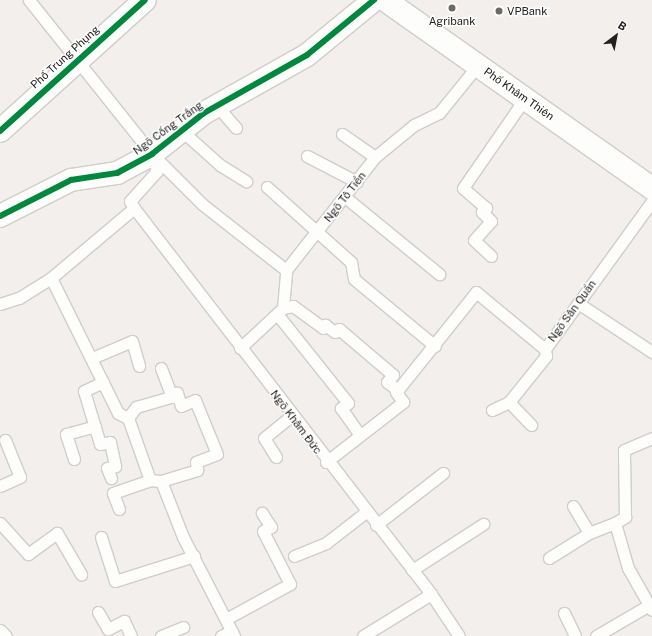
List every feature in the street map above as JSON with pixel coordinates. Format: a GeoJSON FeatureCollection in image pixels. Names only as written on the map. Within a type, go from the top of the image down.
{"type":"FeatureCollection","features":[{"type":"Feature","properties":{"kind":"street","name":"Phố Trung Phụng"},"geometry":{"type":"LineString","coordinates":[[0,130],[75,60],[145,0]]}},
{"type":"Feature","properties":{"kind":"street","name":"Ngõ Cống Trắng"},"geometry":{"type":"LineString","coordinates":[[0,216],[71,180],[118,173],[152,154],[217,106],[307,55],[374,0]]}},
{"type":"Feature","properties":{"kind":"street","name":"Phố Khâm Thiên"},"geometry":{"type":"LineString","coordinates":[[385,0],[652,188]]}},
{"type":"Feature","properties":{"kind":"lane"},"geometry":{"type":"LineString","coordinates":[[29,0],[75,60],[152,154],[202,204],[286,270],[280,311],[348,403],[341,408],[360,435]]}},
{"type":"Feature","properties":{"kind":"lane","name":"Ngõ Tô Tiền"},"geometry":{"type":"LineString","coordinates":[[286,270],[345,197],[375,156],[414,125],[439,113],[478,65]]}},
{"type":"Feature","properties":{"kind":"lane"},"geometry":{"type":"LineString","coordinates":[[490,256],[474,240],[491,221],[482,212],[486,208],[463,188],[525,98]]}},
{"type":"Feature","properties":{"kind":"lane"},"geometry":{"type":"LineString","coordinates":[[217,106],[236,128]]}},
{"type":"Feature","properties":{"kind":"lane"},"geometry":{"type":"LineString","coordinates":[[182,131],[220,165],[246,181]]}},
{"type":"Feature","properties":{"kind":"lane"},"geometry":{"type":"LineString","coordinates":[[342,134],[375,156]]}},
{"type":"Feature","properties":{"kind":"lane","name":"Ngõ Cống Trắng"},"geometry":{"type":"LineString","coordinates":[[134,208],[130,201],[157,171],[152,154]]}},
{"type":"Feature","properties":{"kind":"lane"},"geometry":{"type":"LineString","coordinates":[[307,156],[356,182]]}},
{"type":"Feature","properties":{"kind":"lane"},"geometry":{"type":"LineString","coordinates":[[267,187],[316,233],[351,262],[354,279],[435,346],[398,390]]}},
{"type":"Feature","properties":{"kind":"lane"},"geometry":{"type":"LineString","coordinates":[[345,197],[439,274]]}},
{"type":"Feature","properties":{"kind":"lane","name":"Ngõ Sân Quần"},"geometry":{"type":"LineString","coordinates":[[435,346],[476,292],[545,349],[652,201]]}},
{"type":"Feature","properties":{"kind":"lane"},"geometry":{"type":"LineString","coordinates":[[0,304],[19,298],[51,278],[134,208]]}},
{"type":"Feature","properties":{"kind":"lane","name":"Ngõ Khâm Đức"},"geometry":{"type":"LineString","coordinates":[[134,208],[326,462],[432,594],[459,636]]}},
{"type":"Feature","properties":{"kind":"lane"},"geometry":{"type":"LineString","coordinates":[[51,278],[118,413],[128,418],[155,481],[233,634],[221,636]]}},
{"type":"Feature","properties":{"kind":"lane"},"geometry":{"type":"LineString","coordinates":[[578,303],[652,352]]}},
{"type":"Feature","properties":{"kind":"lane"},"geometry":{"type":"LineString","coordinates":[[240,348],[280,311],[293,306],[323,328],[325,325],[335,332],[338,329],[393,375],[387,382],[398,390],[403,402],[326,462]]}},
{"type":"Feature","properties":{"kind":"lane"},"geometry":{"type":"LineString","coordinates":[[92,358],[132,341],[139,366]]}},
{"type":"Feature","properties":{"kind":"lane"},"geometry":{"type":"LineString","coordinates":[[492,410],[509,402],[546,356],[545,349]]}},
{"type":"Feature","properties":{"kind":"lane"},"geometry":{"type":"LineString","coordinates":[[161,368],[171,395]]}},
{"type":"Feature","properties":{"kind":"lane"},"geometry":{"type":"LineString","coordinates":[[103,382],[84,391],[100,444],[110,442],[115,466],[108,468],[111,478]]}},
{"type":"Feature","properties":{"kind":"lane"},"geometry":{"type":"LineString","coordinates":[[119,509],[113,493],[197,470],[196,462],[217,454],[195,400],[181,406],[178,393],[136,407],[128,418]]}},
{"type":"Feature","properties":{"kind":"lane"},"geometry":{"type":"LineString","coordinates":[[509,402],[531,425]]}},
{"type":"Feature","properties":{"kind":"lane"},"geometry":{"type":"LineString","coordinates":[[276,456],[264,438],[292,416]]}},
{"type":"Feature","properties":{"kind":"lane"},"geometry":{"type":"LineString","coordinates":[[74,459],[66,434],[95,426]]}},
{"type":"Feature","properties":{"kind":"lane"},"geometry":{"type":"LineString","coordinates":[[549,558],[589,532],[615,523],[625,517],[624,450],[652,438]]}},
{"type":"Feature","properties":{"kind":"lane"},"geometry":{"type":"LineString","coordinates":[[0,486],[20,477],[5,440]]}},
{"type":"Feature","properties":{"kind":"lane"},"geometry":{"type":"LineString","coordinates":[[376,525],[442,473]]}},
{"type":"Feature","properties":{"kind":"lane"},"geometry":{"type":"LineString","coordinates":[[574,506],[589,532]]}},
{"type":"Feature","properties":{"kind":"lane"},"geometry":{"type":"LineString","coordinates":[[294,556],[326,543],[366,512]]}},
{"type":"Feature","properties":{"kind":"lane"},"geometry":{"type":"LineString","coordinates":[[226,619],[290,584],[264,531],[271,527],[262,513]]}},
{"type":"Feature","properties":{"kind":"lane"},"geometry":{"type":"LineString","coordinates":[[0,523],[28,554],[57,533],[80,574]]}},
{"type":"Feature","properties":{"kind":"lane"},"geometry":{"type":"LineString","coordinates":[[596,636],[650,608],[628,568],[615,523]]}},
{"type":"Feature","properties":{"kind":"lane"},"geometry":{"type":"LineString","coordinates":[[412,570],[483,524]]}},
{"type":"Feature","properties":{"kind":"lane"},"geometry":{"type":"LineString","coordinates":[[101,536],[115,581],[194,556]]}},
{"type":"Feature","properties":{"kind":"lane"},"geometry":{"type":"LineString","coordinates":[[363,636],[432,594]]}},
{"type":"Feature","properties":{"kind":"lane"},"geometry":{"type":"LineString","coordinates":[[98,612],[108,629],[124,621],[131,636]]}},
{"type":"Feature","properties":{"kind":"lane"},"geometry":{"type":"LineString","coordinates":[[564,613],[575,636]]}},
{"type":"Feature","properties":{"kind":"lane"},"geometry":{"type":"LineString","coordinates":[[162,636],[183,627]]}},
{"type":"Feature","properties":{"kind":"lane"},"geometry":{"type":"LineString","coordinates":[[0,630],[6,636]]}},
{"type":"Feature","properties":{"kind":"cycle path"},"geometry":{"type":"LineString","coordinates":[[0,131],[145,0]]}},
{"type":"Feature","properties":{"kind":"cycle path"},"geometry":{"type":"LineString","coordinates":[[0,216],[71,180],[117,173],[152,154],[204,113],[307,55],[374,0]]}},
{"type":"Feature","properties":{"kind":"place","name":"Agribank"},"geometry":{"type":"Point","coordinates":[452,8]}},
{"type":"Feature","properties":{"kind":"place","name":"VPBank"},"geometry":{"type":"Point","coordinates":[499,11]}}]}
